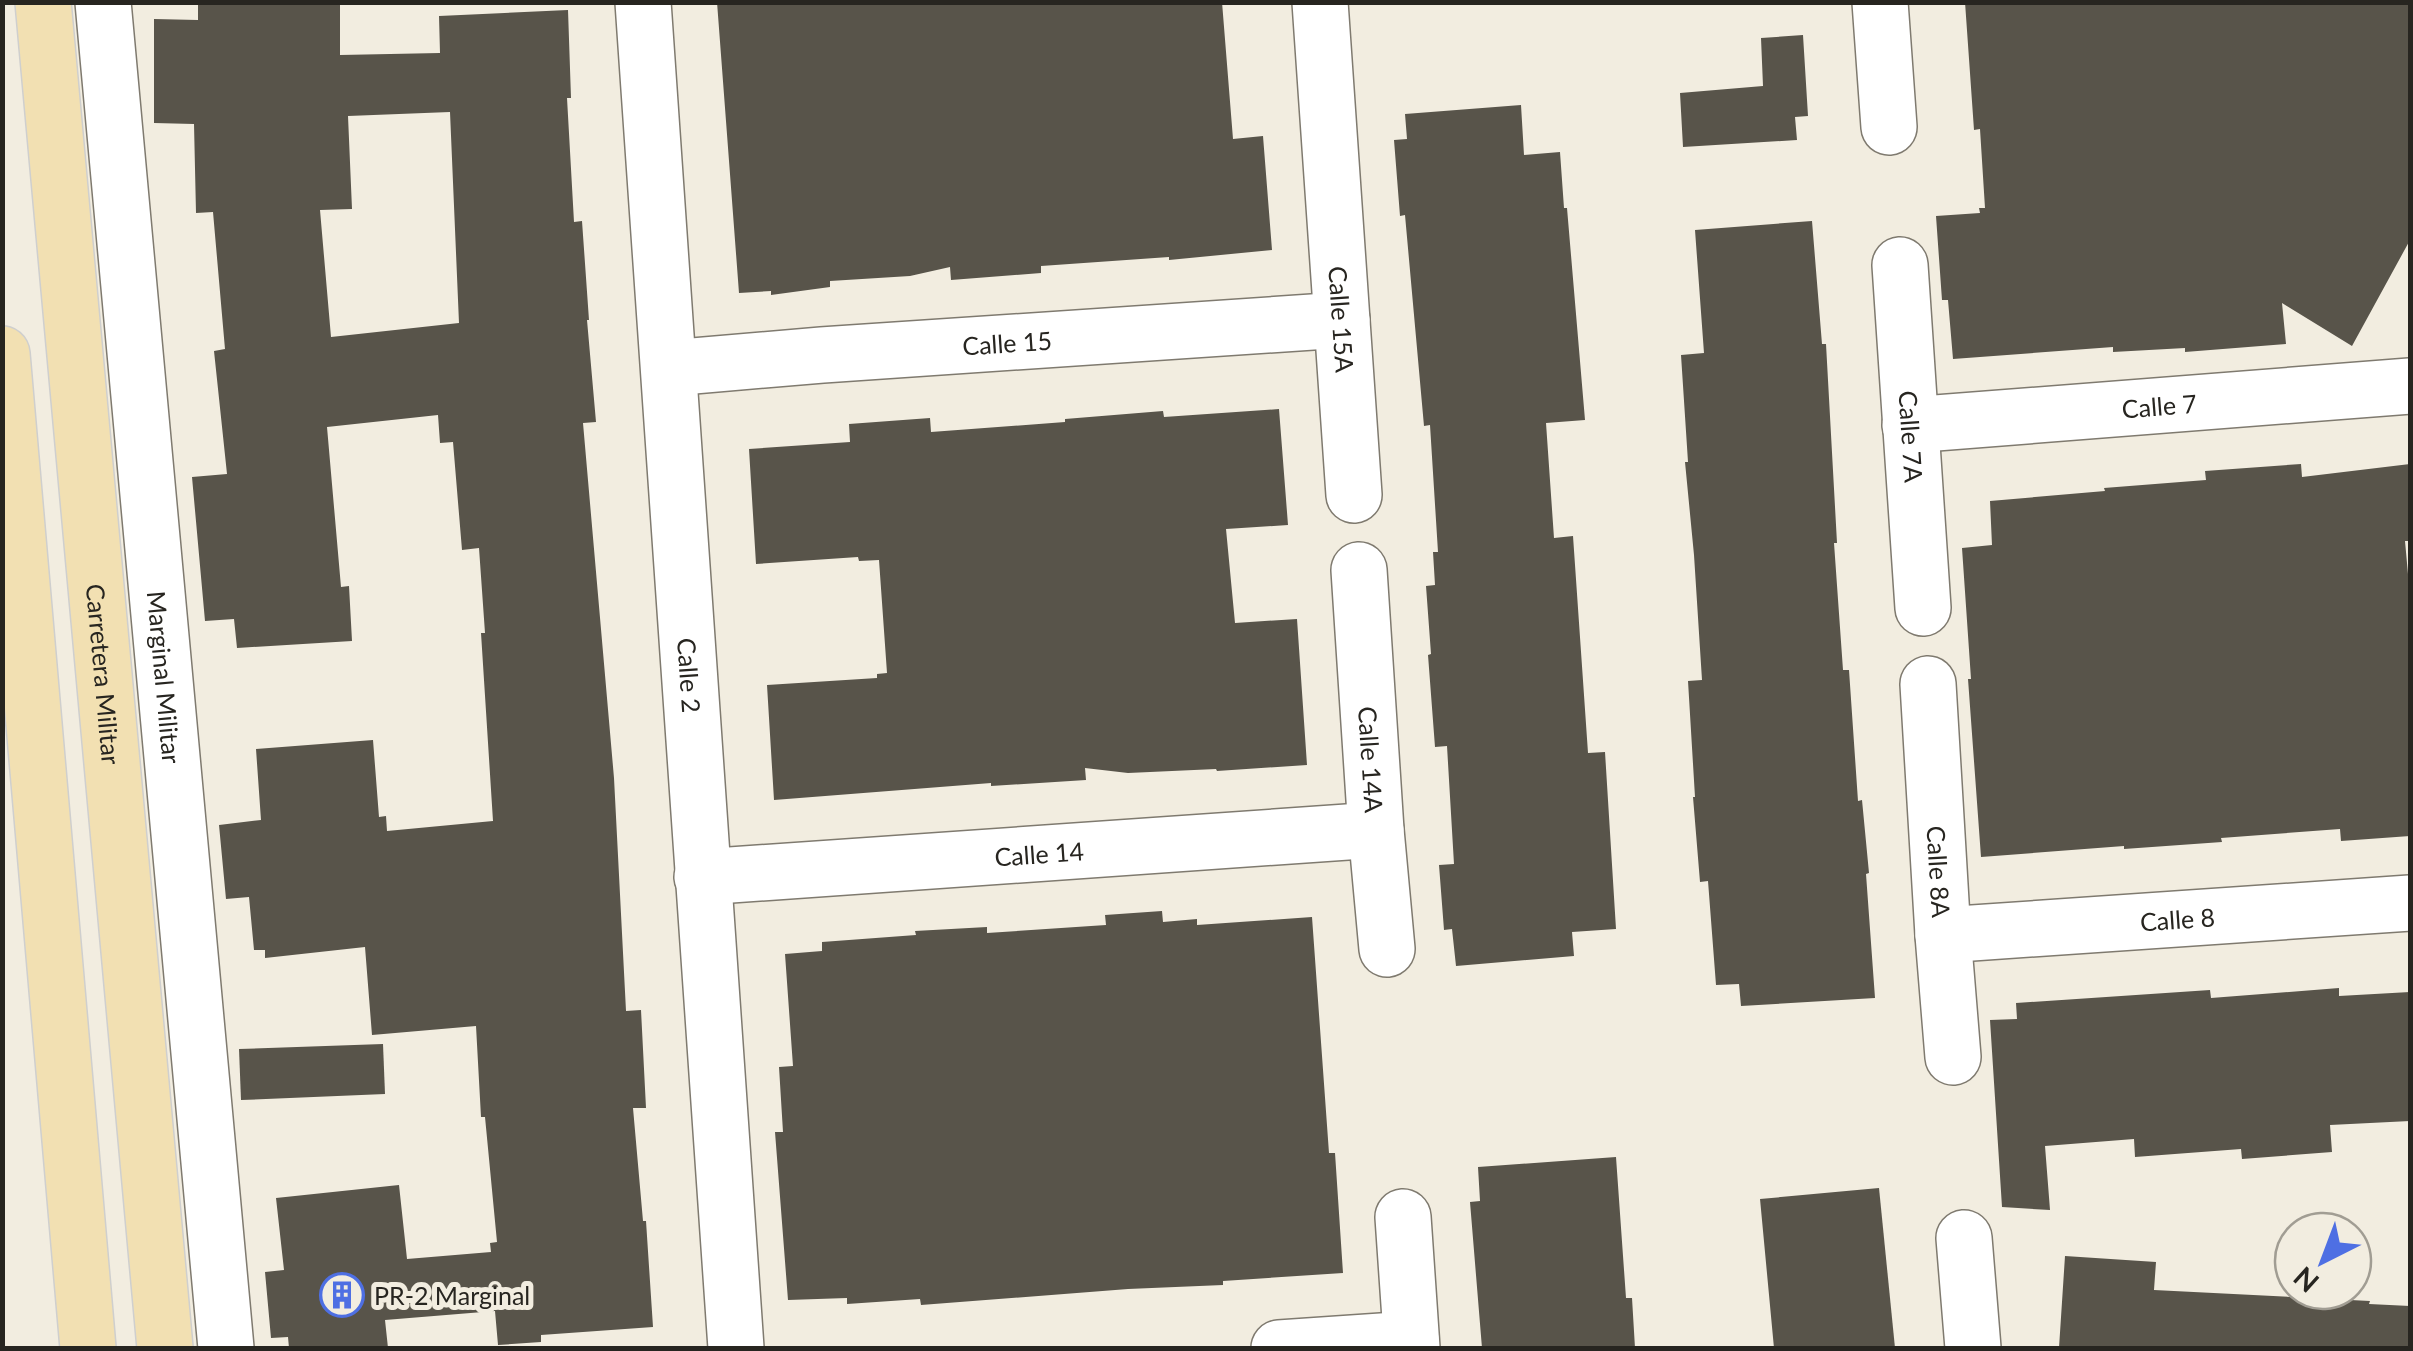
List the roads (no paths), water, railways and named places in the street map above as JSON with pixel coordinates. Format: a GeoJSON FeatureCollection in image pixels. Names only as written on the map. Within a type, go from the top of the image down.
{"type":"FeatureCollection","features":[{"type":"Feature","properties":{"kind":"main road","name":"Carretera Militar"},"geometry":{"type":"LineString","coordinates":[[43,2],[165,1348]]}},
{"type":"Feature","properties":{"kind":"main road"},"geometry":{"type":"LineString","coordinates":[[2,354],[88,1348]]}},
{"type":"Feature","properties":{"kind":"street","name":"Marginal Militar"},"geometry":{"type":"LineString","coordinates":[[102,2],[226,1348]]}},
{"type":"Feature","properties":{"kind":"street","name":"Calle 2"},"geometry":{"type":"LineString","coordinates":[[643,2],[736,1348]]}},
{"type":"Feature","properties":{"kind":"street","name":"Calle 15A"},"geometry":{"type":"LineString","coordinates":[[1320,2],[1354,495]]}},
{"type":"Feature","properties":{"kind":"street"},"geometry":{"type":"LineString","coordinates":[[1880,2],[1890,127]]}},
{"type":"Feature","properties":{"kind":"street","name":"Calle 7A"},"geometry":{"type":"LineString","coordinates":[[1900,265],[1923,608]]}},
{"type":"Feature","properties":{"kind":"street","name":"Calle 15"},"geometry":{"type":"LineString","coordinates":[[670,368],[1342,320]]}},
{"type":"Feature","properties":{"kind":"street","name":"Calle 7"},"geometry":{"type":"LineString","coordinates":[[1910,424],[2410,386]]}},
{"type":"Feature","properties":{"kind":"street","name":"Calle 14A"},"geometry":{"type":"LineString","coordinates":[[1359,570],[1387,950]]}},
{"type":"Feature","properties":{"kind":"street","name":"Calle 8A"},"geometry":{"type":"LineString","coordinates":[[1928,684],[1953,1057]]}},
{"type":"Feature","properties":{"kind":"street","name":"Calle 14"},"geometry":{"type":"LineString","coordinates":[[702,877],[1376,830]]}},
{"type":"Feature","properties":{"kind":"street","name":"Calle 8"},"geometry":{"type":"LineString","coordinates":[[1943,936],[2410,903]]}},
{"type":"Feature","properties":{"kind":"street"},"geometry":{"type":"LineString","coordinates":[[1279,1348],[1412,1344],[1403,1217]]}},
{"type":"Feature","properties":{"kind":"street"},"geometry":{"type":"LineString","coordinates":[[1964,1238],[1973,1348]]}},
{"type":"Feature","properties":{"kind":"place","name":"PR-2 Marginal"},"geometry":{"type":"Point","coordinates":[342,1295]}}]}
